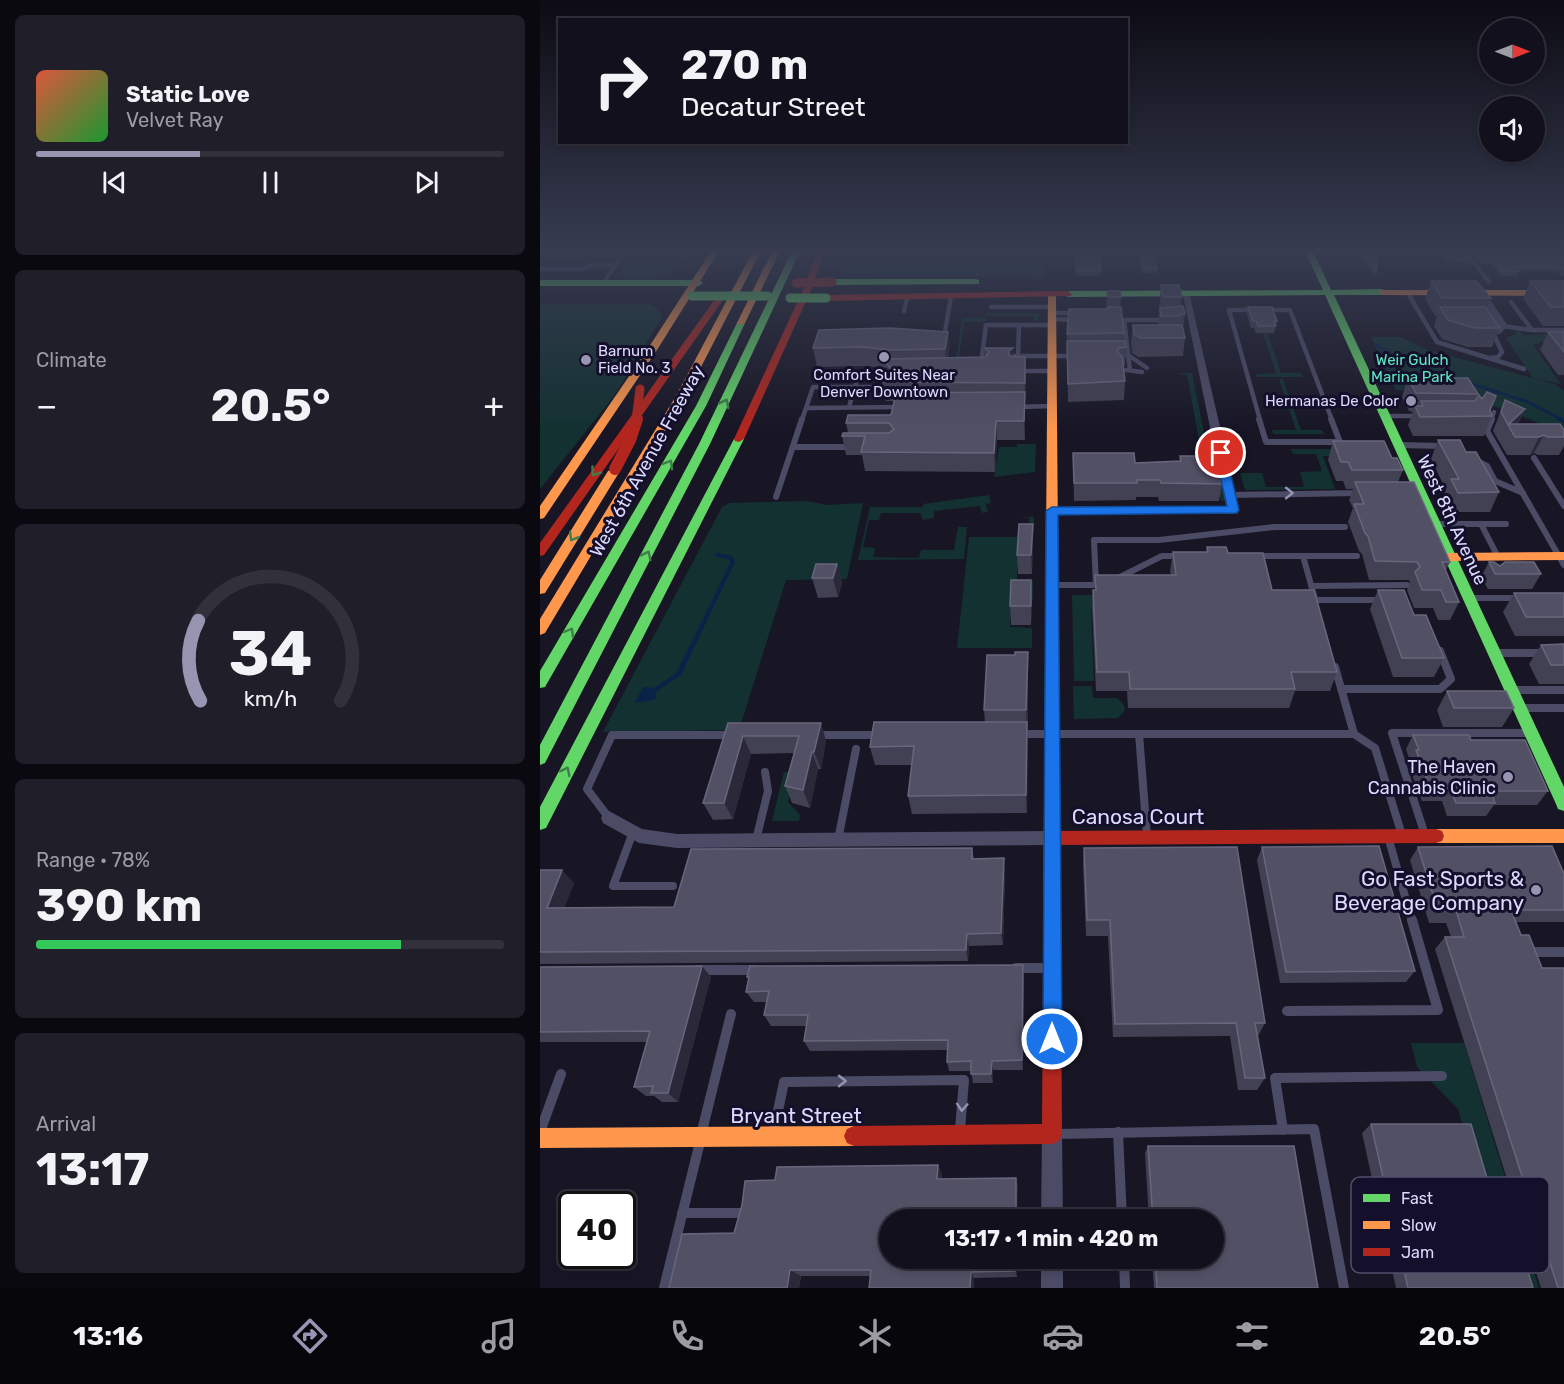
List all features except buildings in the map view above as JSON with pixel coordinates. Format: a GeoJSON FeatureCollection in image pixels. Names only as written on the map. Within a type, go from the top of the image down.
{"type":"FeatureCollection","features":[{"type":"Feature","properties":{"kind":"main road"},"geometry":{"type":"LineString","coordinates":[[540,515],[678,311]]}},
{"type":"Feature","properties":{"kind":"main road"},"geometry":{"type":"LineString","coordinates":[[540,552],[625,429],[711,311]]}},
{"type":"Feature","properties":{"kind":"main road","name":"West 6th Avenue Freeway"},"geometry":{"type":"LineString","coordinates":[[540,630],[664,428],[728,311]]}},
{"type":"Feature","properties":{"kind":"main road","name":"West 6th Avenue Freeway"},"geometry":{"type":"LineString","coordinates":[[540,682],[701,406],[747,311]]}},
{"type":"Feature","properties":{"kind":"main road"},"geometry":{"type":"LineString","coordinates":[[540,761],[625,600],[769,311]]}},
{"type":"Feature","properties":{"kind":"main road"},"geometry":{"type":"LineString","coordinates":[[540,823],[755,406],[798,311]]}},
{"type":"Feature","properties":{"kind":"main road"},"geometry":{"type":"LineString","coordinates":[[1052,1134],[1052,312],[1058,311]]}},
{"type":"Feature","properties":{"kind":"main road","name":"West 8th Avenue"},"geometry":{"type":"LineString","coordinates":[[1337,311],[1417,494],[1434,524],[1564,804]]}},
{"type":"Feature","properties":{"kind":"main road"},"geometry":{"type":"LineString","coordinates":[[540,590],[635,435],[639,422],[640,379],[652,350]]}},
{"type":"Feature","properties":{"kind":"main road"},"geometry":{"type":"LineString","coordinates":[[540,501],[615,404]]}},
{"type":"Feature","properties":{"kind":"main road"},"geometry":{"type":"LineString","coordinates":[[540,761],[698,517]]}},
{"type":"Feature","properties":{"kind":"main road"},"geometry":{"type":"LineString","coordinates":[[1449,557],[1485,561],[1498,557],[1562,559]]}},
{"type":"Feature","properties":{"kind":"main road","name":"Canosa Court"},"geometry":{"type":"LineString","coordinates":[[1052,838],[1564,836]]}},
{"type":"Feature","properties":{"kind":"main road","name":"Bryant Street"},"geometry":{"type":"LineString","coordinates":[[540,1138],[1052,1134]]}},
{"type":"Feature","properties":{"kind":"street"},"geometry":{"type":"LineString","coordinates":[[1052,511],[1233,510],[1190,339],[1186,311]]}},
{"type":"Feature","properties":{"kind":"street"},"geometry":{"type":"LineString","coordinates":[[1494,311],[1499,325]]}},
{"type":"Feature","properties":{"kind":"street","name":"Canosa Court"},"geometry":{"type":"LineString","coordinates":[[609,818],[649,838],[671,841],[1052,838]]}},
{"type":"Feature","properties":{"kind":"street"},"geometry":{"type":"LineString","coordinates":[[1052,1134],[1052,1209]]}},
{"type":"Feature","properties":{"kind":"street"},"geometry":{"type":"LineString","coordinates":[[1052,1269],[1052,1288]]}},
{"type":"Feature","properties":{"kind":"lane"},"geometry":{"type":"LineString","coordinates":[[935,338],[944,338],[948,311]]}},
{"type":"Feature","properties":{"kind":"lane"},"geometry":{"type":"LineString","coordinates":[[1041,311],[1084,313]]}},
{"type":"Feature","properties":{"kind":"lane"},"geometry":{"type":"LineString","coordinates":[[1229,311],[1266,442],[1352,442]]}},
{"type":"Feature","properties":{"kind":"lane"},"geometry":{"type":"LineString","coordinates":[[1290,311],[1340,442]]}},
{"type":"Feature","properties":{"kind":"lane"},"geometry":{"type":"LineString","coordinates":[[1418,311],[1437,342],[1524,369]]}},
{"type":"Feature","properties":{"kind":"lane"},"geometry":{"type":"LineString","coordinates":[[1518,311],[1532,330]]}},
{"type":"Feature","properties":{"kind":"lane"},"geometry":{"type":"LineString","coordinates":[[982,356],[986,325],[1019,325],[1052,312],[1083,320]]}},
{"type":"Feature","properties":{"kind":"lane"},"geometry":{"type":"LineString","coordinates":[[1102,320],[1171,320]]}},
{"type":"Feature","properties":{"kind":"lane"},"geometry":{"type":"LineString","coordinates":[[1124,320],[1130,370]]}},
{"type":"Feature","properties":{"kind":"lane"},"geometry":{"type":"LineString","coordinates":[[1424,321],[1436,321]]}},
{"type":"Feature","properties":{"kind":"lane"},"geometry":{"type":"LineString","coordinates":[[1018,356],[1019,325]]}},
{"type":"Feature","properties":{"kind":"lane"},"geometry":{"type":"LineString","coordinates":[[1484,358],[1501,355],[1502,352],[1494,335],[1499,325],[1532,330],[1564,330]]}},
{"type":"Feature","properties":{"kind":"lane"},"geometry":{"type":"LineString","coordinates":[[1107,355],[1128,355],[1144,370],[1120,370]]}},
{"type":"Feature","properties":{"kind":"lane"},"geometry":{"type":"LineString","coordinates":[[975,361],[982,356],[1086,356]]}},
{"type":"Feature","properties":{"kind":"lane"},"geometry":{"type":"LineString","coordinates":[[1013,371],[1052,371]]}},
{"type":"Feature","properties":{"kind":"lane"},"geometry":{"type":"LineString","coordinates":[[849,407],[859,373],[903,372]]}},
{"type":"Feature","properties":{"kind":"lane"},"geometry":{"type":"LineString","coordinates":[[776,497],[813,387],[889,387]]}},
{"type":"Feature","properties":{"kind":"lane"},"geometry":{"type":"LineString","coordinates":[[1016,407],[1052,406]]}},
{"type":"Feature","properties":{"kind":"lane"},"geometry":{"type":"LineString","coordinates":[[807,408],[908,407]]}},
{"type":"Feature","properties":{"kind":"lane"},"geometry":{"type":"LineString","coordinates":[[1486,409],[1503,416]]}},
{"type":"Feature","properties":{"kind":"lane"},"geometry":{"type":"LineString","coordinates":[[1494,412],[1487,431],[1562,559]]}},
{"type":"Feature","properties":{"kind":"lane"},"geometry":{"type":"LineString","coordinates":[[1384,416],[1423,416]]}},
{"type":"Feature","properties":{"kind":"lane"},"geometry":{"type":"LineString","coordinates":[[1394,443],[1447,446]]}},
{"type":"Feature","properties":{"kind":"lane"},"geometry":{"type":"LineString","coordinates":[[793,447],[859,447]]}},
{"type":"Feature","properties":{"kind":"lane"},"geometry":{"type":"LineString","coordinates":[[1467,456],[1487,466],[1495,481],[1523,494]]}},
{"type":"Feature","properties":{"kind":"lane"},"geometry":{"type":"LineString","coordinates":[[1534,458],[1564,506]]}},
{"type":"Feature","properties":{"kind":"lane"},"geometry":{"type":"LineString","coordinates":[[1230,495],[1362,493]]}},
{"type":"Feature","properties":{"kind":"lane"},"geometry":{"type":"LineString","coordinates":[[1434,524],[1506,524]]}},
{"type":"Feature","properties":{"kind":"lane"},"geometry":{"type":"LineString","coordinates":[[1481,524],[1498,557]]}},
{"type":"Feature","properties":{"kind":"lane"},"geometry":{"type":"LineString","coordinates":[[1096,585],[1094,540],[1159,540],[1275,527],[1345,527]]}},
{"type":"Feature","properties":{"kind":"lane"},"geometry":{"type":"LineString","coordinates":[[1052,585],[1103,585],[1161,556],[1185,556]]}},
{"type":"Feature","properties":{"kind":"lane"},"geometry":{"type":"LineString","coordinates":[[1244,556],[1357,556]]}},
{"type":"Feature","properties":{"kind":"lane"},"geometry":{"type":"LineString","coordinates":[[1303,556],[1319,611]]}},
{"type":"Feature","properties":{"kind":"lane"},"geometry":{"type":"LineString","coordinates":[[1311,586],[1407,585]]}},
{"type":"Feature","properties":{"kind":"lane"},"geometry":{"type":"LineString","coordinates":[[1468,598],[1531,598]]}},
{"type":"Feature","properties":{"kind":"lane"},"geometry":{"type":"LineString","coordinates":[[1316,600],[1390,600]]}},
{"type":"Feature","properties":{"kind":"lane"},"geometry":{"type":"LineString","coordinates":[[1341,689],[1440,689],[1451,679],[1438,646]]}},
{"type":"Feature","properties":{"kind":"lane"},"geometry":{"type":"LineString","coordinates":[[1494,653],[1554,653]]}},
{"type":"Feature","properties":{"kind":"lane"},"geometry":{"type":"LineString","coordinates":[[1332,656],[1354,734]]}},
{"type":"Feature","properties":{"kind":"lane"},"geometry":{"type":"LineString","coordinates":[[1511,690],[1564,690]]}},
{"type":"Feature","properties":{"kind":"lane"},"geometry":{"type":"LineString","coordinates":[[1520,708],[1564,708]]}},
{"type":"Feature","properties":{"kind":"lane"},"geometry":{"type":"LineString","coordinates":[[1425,837],[1392,733],[1531,733]]}},
{"type":"Feature","properties":{"kind":"lane"},"geometry":{"type":"LineString","coordinates":[[1012,734],[1354,734],[1375,748],[1403,837]]}},
{"type":"Feature","properties":{"kind":"lane"},"geometry":{"type":"LineString","coordinates":[[1139,734],[1148,838]]}},
{"type":"Feature","properties":{"kind":"lane"},"geometry":{"type":"LineString","coordinates":[[609,818],[587,789],[612,735],[743,735]]}},
{"type":"Feature","properties":{"kind":"lane"},"geometry":{"type":"LineString","coordinates":[[801,735],[893,735]]}},
{"type":"Feature","properties":{"kind":"lane"},"geometry":{"type":"LineString","coordinates":[[838,840],[856,749]]}},
{"type":"Feature","properties":{"kind":"lane"},"geometry":{"type":"LineString","coordinates":[[755,840],[768,791],[765,772]]}},
{"type":"Feature","properties":{"kind":"lane"},"geometry":{"type":"LineString","coordinates":[[633,832],[613,886],[673,886]]}},
{"type":"Feature","properties":{"kind":"lane"},"geometry":{"type":"LineString","coordinates":[[1287,1011],[1438,1010],[1388,837]]}},
{"type":"Feature","properties":{"kind":"lane"},"geometry":{"type":"LineString","coordinates":[[1525,952],[1564,952]]}},
{"type":"Feature","properties":{"kind":"lane"},"geometry":{"type":"LineString","coordinates":[[1008,968],[1052,968]]}},
{"type":"Feature","properties":{"kind":"lane"},"geometry":{"type":"LineString","coordinates":[[693,970],[763,970]]}},
{"type":"Feature","properties":{"kind":"lane"},"geometry":{"type":"LineString","coordinates":[[664,1288],[731,1014]]}},
{"type":"Feature","properties":{"kind":"lane"},"geometry":{"type":"LineString","coordinates":[[540,1132],[561,1074]]}},
{"type":"Feature","properties":{"kind":"lane"},"geometry":{"type":"LineString","coordinates":[[1283,1130],[1275,1078],[1442,1076]]}},
{"type":"Feature","properties":{"kind":"lane"},"geometry":{"type":"LineString","coordinates":[[773,1136],[784,1082],[964,1080],[960,1134]]}},
{"type":"Feature","properties":{"kind":"lane"},"geometry":{"type":"LineString","coordinates":[[1052,1134],[1314,1129],[1344,1288]]}},
{"type":"Feature","properties":{"kind":"lane"},"geometry":{"type":"LineString","coordinates":[[1118,1132],[1122,1209]]}},
{"type":"Feature","properties":{"kind":"lane"},"geometry":{"type":"LineString","coordinates":[[682,1213],[747,1213]]}},
{"type":"Feature","properties":{"kind":"lane"},"geometry":{"type":"LineString","coordinates":[[1124,1269],[1125,1288]]}},
{"type":"Feature","properties":{"kind":"green space","name":"Barnum Field No. 3"},"geometry":{"type":"Polygon","coordinates":[[[540,311],[659,311],[662,314],[661,319],[614,396],[540,489],[540,311]]]}},
{"type":"Feature","properties":{"kind":"green space"},"geometry":{"type":"Polygon","coordinates":[[[985,313],[1039,313],[1039,321],[1034,321],[1033,316],[987,316],[986,322],[964,322],[957,371],[955,369],[962,318],[985,318],[985,313]]]}},
{"type":"Feature","properties":{"kind":"green space"},"geometry":{"type":"Polygon","coordinates":[[[1516,330],[1523,335],[1564,334],[1533,345],[1561,384],[1533,378],[1506,338],[1516,334],[1516,330]]]}},
{"type":"Feature","properties":{"kind":"green space"},"geometry":{"type":"Polygon","coordinates":[[[1263,334],[1268,334],[1281,373],[1301,373],[1303,377],[1257,377],[1256,374],[1276,373],[1263,334]]]}},
{"type":"Feature","properties":{"kind":"green space","name":"Weir Gulch Marina Park"},"geometry":{"type":"Polygon","coordinates":[[[1371,337],[1400,337],[1428,350],[1555,384],[1564,391],[1564,447],[1541,424],[1506,410],[1459,396],[1396,390],[1371,337]]]}},
{"type":"Feature","properties":{"kind":"green space"},"geometry":{"type":"Polygon","coordinates":[[[1176,373],[1192,373],[1210,462],[1219,467],[1226,501],[1221,501],[1215,473],[1183,460],[1201,451],[1187,375],[1176,373]]]}},
{"type":"Feature","properties":{"kind":"green space"},"geometry":{"type":"Polygon","coordinates":[[[1279,379],[1283,379],[1301,430],[1322,430],[1324,434],[1273,434],[1272,430],[1296,430],[1279,379]]]}},
{"type":"Feature","properties":{"kind":"green space"},"geometry":{"type":"Polygon","coordinates":[[[1017,444],[1036,444],[1035,472],[994,477],[999,447],[1017,447],[1017,444]]]}},
{"type":"Feature","properties":{"kind":"green space"},"geometry":{"type":"Polygon","coordinates":[[[1291,449],[1367,449],[1378,456],[1323,456],[1335,489],[1245,490],[1240,473],[1262,473],[1266,487],[1304,487],[1300,472],[1322,471],[1316,454],[1293,454],[1291,449]]]}},
{"type":"Feature","properties":{"kind":"green space"},"geometry":{"type":"Polygon","coordinates":[[[989,495],[991,503],[986,504],[988,512],[982,513],[980,506],[934,511],[934,518],[923,520],[920,513],[881,513],[879,520],[869,520],[863,547],[875,548],[873,557],[919,558],[921,550],[954,550],[958,527],[967,527],[964,559],[858,560],[870,507],[923,507],[923,504],[989,495]]]}},
{"type":"Feature","properties":{"kind":"green space"},"geometry":{"type":"Polygon","coordinates":[[[807,501],[827,505],[863,503],[847,579],[786,580],[739,730],[603,732],[722,507],[730,503],[807,501]]]}},
{"type":"Feature","properties":{"kind":"green space"},"geometry":{"type":"Polygon","coordinates":[[[1017,517],[1034,517],[1033,541],[1018,543],[1017,580],[1033,581],[1033,599],[1011,599],[1010,627],[1032,628],[1032,648],[957,648],[969,537],[1017,537],[1018,530],[1029,529],[1029,518],[1017,517]]]}},
{"type":"Feature","properties":{"kind":"green space"},"geometry":{"type":"Polygon","coordinates":[[[1072,595],[1094,595],[1094,608],[1091,609],[1094,681],[1074,681],[1072,595]]]}},
{"type":"Feature","properties":{"kind":"green space"},"geometry":{"type":"Polygon","coordinates":[[[1073,686],[1092,686],[1093,698],[1117,698],[1124,705],[1125,710],[1118,718],[1074,719],[1073,686]]]}},
{"type":"Feature","properties":{"kind":"green space"},"geometry":{"type":"Polygon","coordinates":[[[784,772],[795,772],[788,802],[800,815],[799,821],[772,821],[784,772]]]}},
{"type":"Feature","properties":{"kind":"green space"},"geometry":{"type":"Polygon","coordinates":[[[1411,1043],[1464,1043],[1505,1177],[1478,1177],[1458,1109],[1417,1067],[1411,1043]]]}},
{"type":"Feature","properties":{"kind":"green space"},"geometry":{"type":"Polygon","coordinates":[[[1513,1273],[1534,1273],[1539,1288],[1519,1288],[1513,1273]]]}},
{"type":"Feature","properties":{"kind":"water"},"geometry":{"type":"Polygon","coordinates":[[[716,553],[732,556],[735,562],[681,675],[656,692],[656,699],[637,703],[635,701],[644,687],[654,688],[676,673],[730,564],[730,560],[715,556],[716,553]]]}},
{"type":"Feature","properties":{"kind":"waterway"},"geometry":{"type":"LineString","coordinates":[[1375,344],[1405,362],[1528,402],[1562,420]]}},
{"type":"Feature","properties":{"kind":"waterway"},"geometry":{"type":"LineString","coordinates":[[1559,419],[1564,421]]}},
{"type":"Feature","properties":{"kind":"traffic: fast"},"geometry":{"type":"LineString","coordinates":[[540,759],[705,444],[769,311]]}},
{"type":"Feature","properties":{"kind":"traffic: fast"},"geometry":{"type":"LineString","coordinates":[[1337,311],[1564,804]]}},
{"type":"Feature","properties":{"kind":"traffic: fast"},"geometry":{"type":"LineString","coordinates":[[540,683],[701,406],[741,323]]}},
{"type":"Feature","properties":{"kind":"traffic: fast"},"geometry":{"type":"LineString","coordinates":[[540,823],[739,439]]}},
{"type":"Feature","properties":{"kind":"traffic: fast"},"geometry":{"type":"LineString","coordinates":[[1052,663],[1052,967]]}},
{"type":"Feature","properties":{"kind":"traffic: slow"},"geometry":{"type":"LineString","coordinates":[[540,515],[677,311]]}},
{"type":"Feature","properties":{"kind":"traffic: slow"},"geometry":{"type":"LineString","coordinates":[[540,630],[681,396],[725,311]]}},
{"type":"Feature","properties":{"kind":"traffic: slow"},"geometry":{"type":"LineString","coordinates":[[741,323],[747,311]]}},
{"type":"Feature","properties":{"kind":"traffic: slow"},"geometry":{"type":"LineString","coordinates":[[1052,311],[1052,663]]}},
{"type":"Feature","properties":{"kind":"traffic: slow"},"geometry":{"type":"LineString","coordinates":[[540,590],[614,471]]}},
{"type":"Feature","properties":{"kind":"traffic: slow"},"geometry":{"type":"LineString","coordinates":[[1449,557],[1564,556]]}},
{"type":"Feature","properties":{"kind":"traffic: slow"},"geometry":{"type":"LineString","coordinates":[[1436,836],[1564,836]]}},
{"type":"Feature","properties":{"kind":"traffic: slow"},"geometry":{"type":"LineString","coordinates":[[540,1138],[854,1136]]}},
{"type":"Feature","properties":{"kind":"traffic: jam"},"geometry":{"type":"LineString","coordinates":[[540,552],[711,311]]}},
{"type":"Feature","properties":{"kind":"traffic: jam"},"geometry":{"type":"LineString","coordinates":[[739,439],[797,311]]}},
{"type":"Feature","properties":{"kind":"traffic: jam"},"geometry":{"type":"LineString","coordinates":[[615,469],[634,430],[640,389]]}},
{"type":"Feature","properties":{"kind":"traffic: jam"},"geometry":{"type":"LineString","coordinates":[[1052,838],[1436,836]]}},
{"type":"Feature","properties":{"kind":"traffic: jam"},"geometry":{"type":"LineString","coordinates":[[854,1136],[1052,1134],[1052,967]]}},
{"type":"Feature","properties":{"kind":"place","name":"Comfort Suites Near Denver Downtown"},"geometry":{"type":"Point","coordinates":[884,357]}},
{"type":"Feature","properties":{"kind":"place","name":"Barnum Field No. 3"},"geometry":{"type":"Point","coordinates":[586,360]}},
{"type":"Feature","properties":{"kind":"place","name":"Hermanas De Color"},"geometry":{"type":"Point","coordinates":[1411,401]}},
{"type":"Feature","properties":{"kind":"place","name":"The Haven Cannabis Clinic"},"geometry":{"type":"Point","coordinates":[1508,777]}},
{"type":"Feature","properties":{"kind":"place","name":"Go Fast Sports & Beverage Company"},"geometry":{"type":"Point","coordinates":[1536,890]}},
{"type":"Feature","properties":{"kind":"route"},"geometry":{"type":"LineString","coordinates":[[1052,1039],[1052,511],[1233,510],[1221,453]]}}]}
